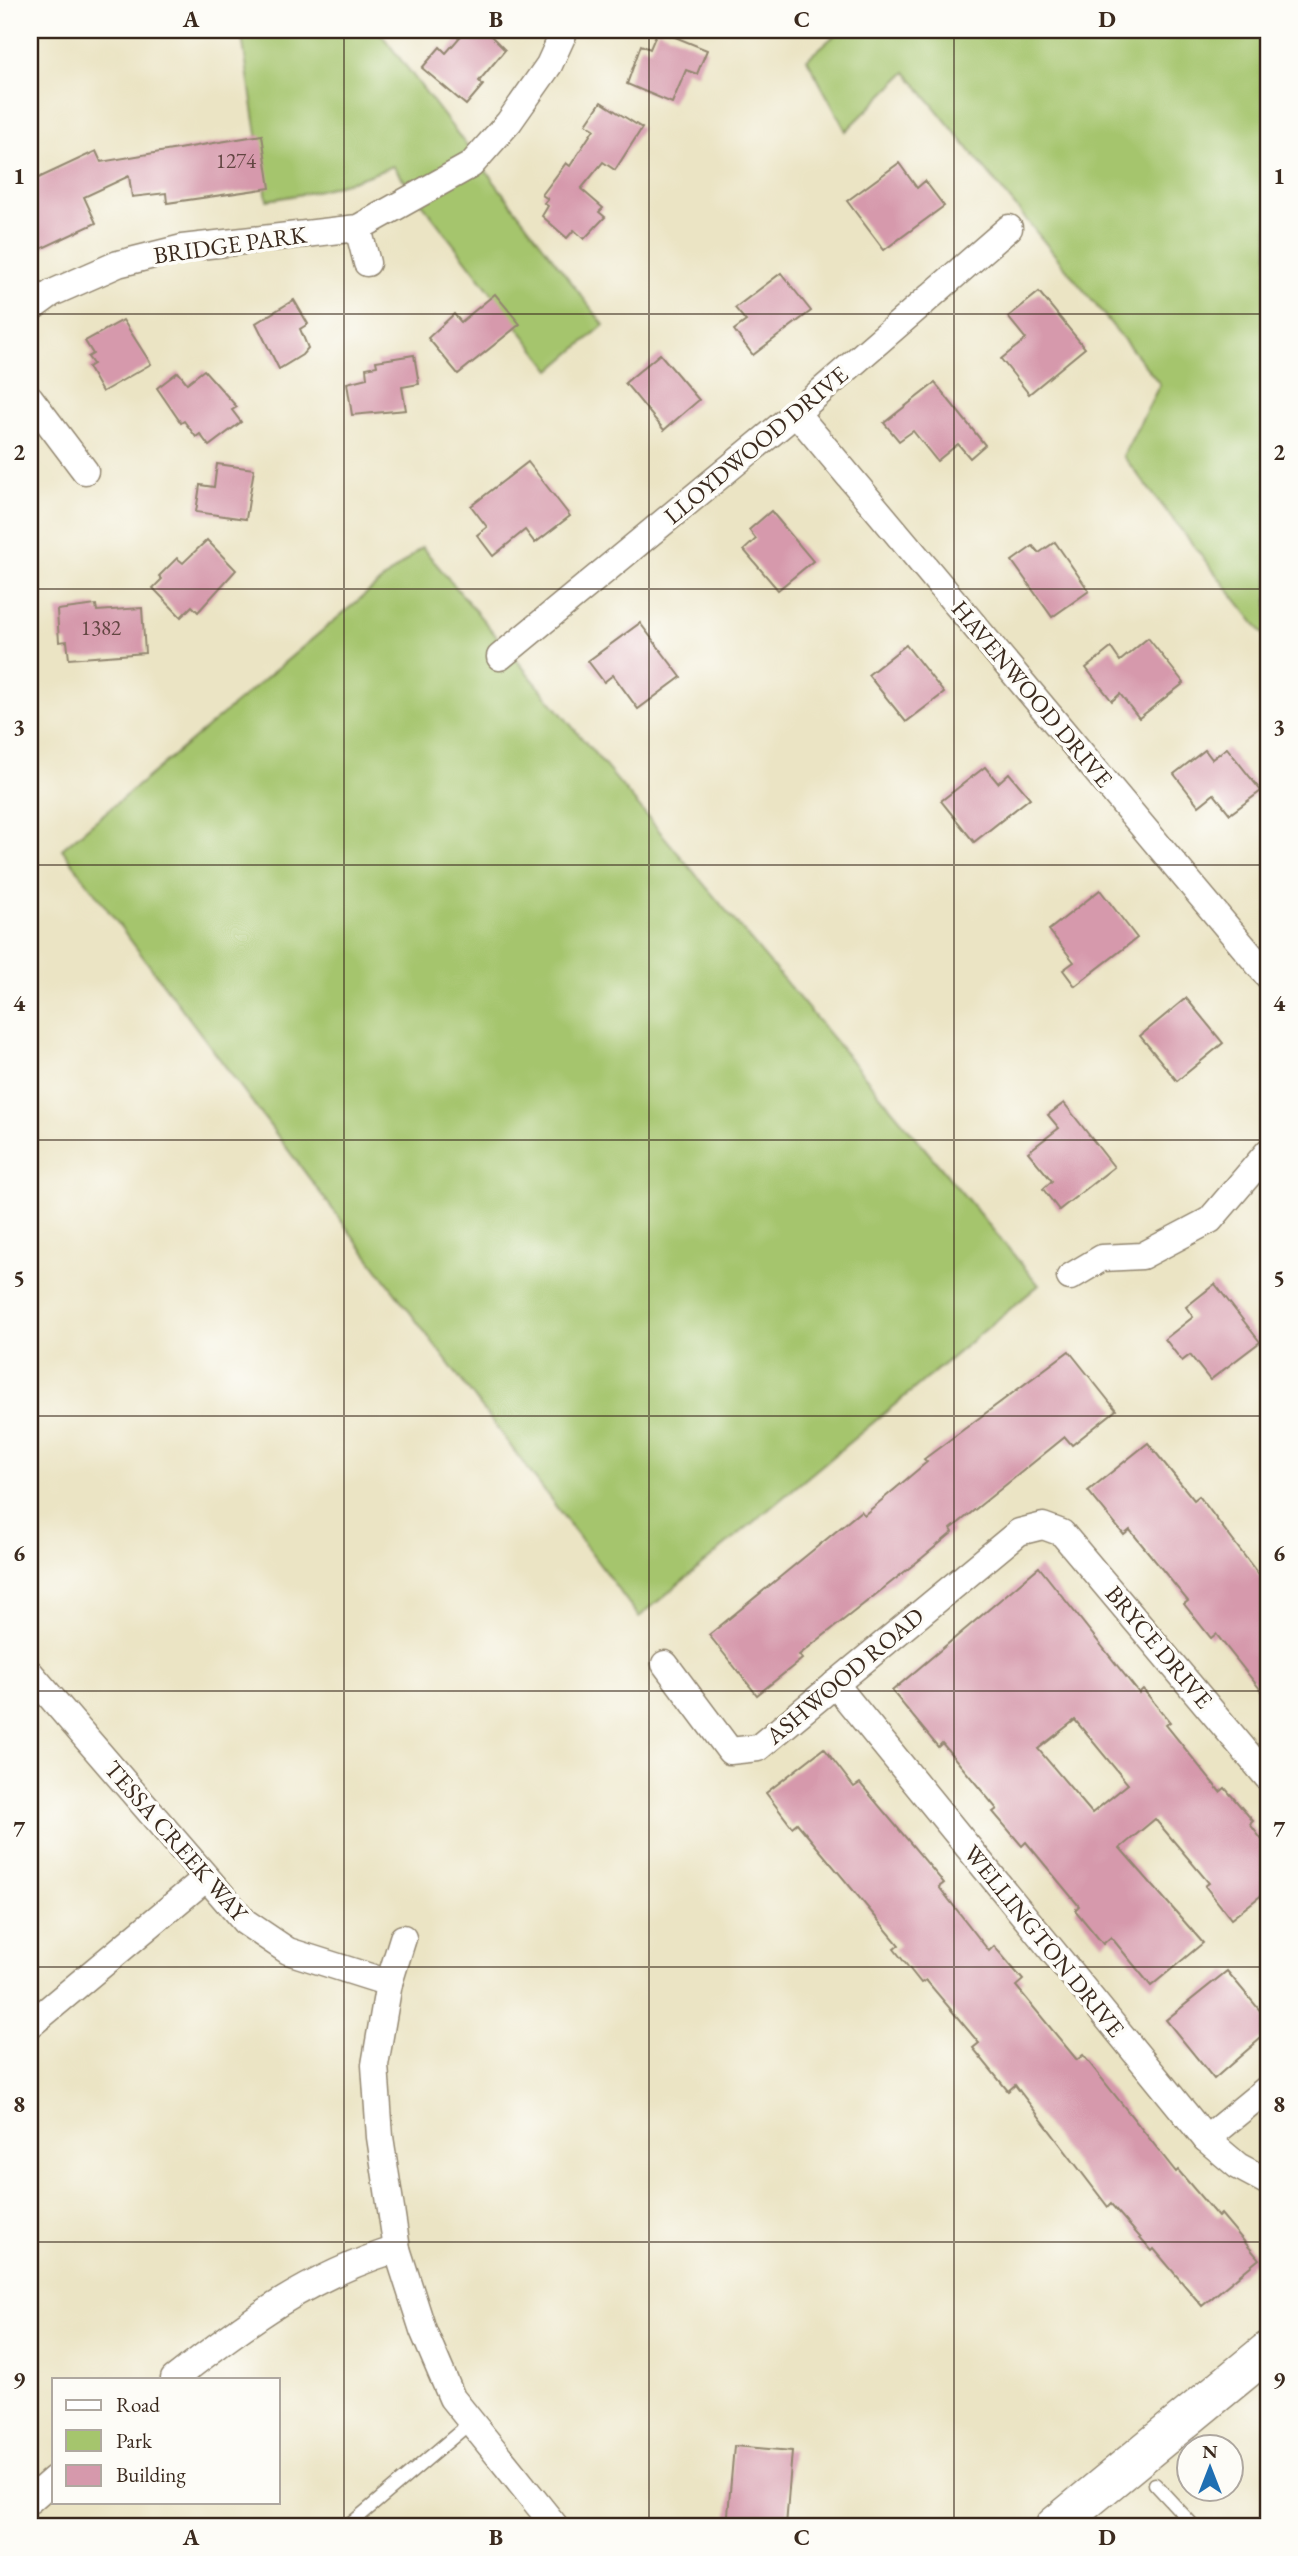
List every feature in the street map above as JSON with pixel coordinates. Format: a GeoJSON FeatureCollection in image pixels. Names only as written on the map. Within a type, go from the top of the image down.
{"type":"FeatureCollection","features":[{"type":"Feature","properties":{"kind":"main road"},"geometry":{"type":"LineString","coordinates":[[1055,2526],[1268,2351]]}},
{"type":"Feature","properties":{"kind":"street","name":"BRIDGE PARK"},"geometry":{"type":"LineString","coordinates":[[30,309],[52,293],[118,264],[169,251],[358,228],[471,166],[509,122],[549,65],[565,30]]}},
{"type":"Feature","properties":{"kind":"street"},"geometry":{"type":"LineString","coordinates":[[358,228],[367,263]]}},
{"type":"Feature","properties":{"kind":"street","name":"LLOYDWOOD DRIVE"},"geometry":{"type":"LineString","coordinates":[[500,657],[796,413],[1009,228]]}},
{"type":"Feature","properties":{"kind":"street"},"geometry":{"type":"LineString","coordinates":[[30,398],[85,471]]}},
{"type":"Feature","properties":{"kind":"street","name":"HAVENWOOD DRIVE"},"geometry":{"type":"LineString","coordinates":[[796,413],[1268,976]]}},
{"type":"Feature","properties":{"kind":"street"},"geometry":{"type":"LineString","coordinates":[[1070,1277],[1102,1258],[1142,1256],[1210,1220],[1268,1152]]}},
{"type":"Feature","properties":{"kind":"street","name":"ASHWOOD ROAD"},"geometry":{"type":"LineString","coordinates":[[665,1664],[730,1751],[758,1748],[1019,1532],[1043,1526]]}},
{"type":"Feature","properties":{"kind":"street","name":"BRYCE DRIVE"},"geometry":{"type":"LineString","coordinates":[[1043,1526],[1062,1533],[1268,1778]]}},
{"type":"Feature","properties":{"kind":"street","name":"TESSA CREEK WAY"},"geometry":{"type":"LineString","coordinates":[[30,1673],[245,1922],[288,1951],[389,1983]]}},
{"type":"Feature","properties":{"kind":"street","name":"WELLINGTON DRIVE"},"geometry":{"type":"LineString","coordinates":[[835,1684],[1206,2139],[1238,2166],[1268,2182]]}},
{"type":"Feature","properties":{"kind":"street"},"geometry":{"type":"LineString","coordinates":[[30,2025],[206,1878]]}},
{"type":"Feature","properties":{"kind":"street"},"geometry":{"type":"LineString","coordinates":[[403,1938],[389,1983],[375,2065],[380,2137],[397,2249],[422,2330],[452,2398],[555,2526]]}},
{"type":"Feature","properties":{"kind":"street"},"geometry":{"type":"LineString","coordinates":[[1206,2139],[1268,2088]]}},
{"type":"Feature","properties":{"kind":"street"},"geometry":{"type":"LineString","coordinates":[[175,2378],[255,2316],[305,2287],[366,2259],[397,2249]]}},
{"type":"Feature","properties":{"kind":"street"},"geometry":{"type":"LineString","coordinates":[[30,2500],[52,2481]]}},
{"type":"Feature","properties":{"kind":"lane"},"geometry":{"type":"LineString","coordinates":[[348,2526],[470,2423]]}},
{"type":"Feature","properties":{"kind":"lane"},"geometry":{"type":"LineString","coordinates":[[1155,2484],[1194,2526]]}},
{"type":"Feature","properties":{"kind":"green space"},"geometry":{"type":"Polygon","coordinates":[[[241,30],[378,30],[604,325],[551,370],[393,166],[331,187],[267,200],[241,30]]]}},
{"type":"Feature","properties":{"kind":"green space"},"geometry":{"type":"Polygon","coordinates":[[[841,30],[1268,30],[1268,640],[1123,456],[1160,384],[906,72],[846,131],[807,59],[841,30]]]}},
{"type":"Feature","properties":{"kind":"green space"},"geometry":{"type":"Polygon","coordinates":[[[422,547],[1039,1285],[639,1617],[62,849],[422,547]]]}},
{"type":"Feature","properties":{"kind":"building"},"geometry":{"type":"Polygon","coordinates":[[[466,30],[485,30],[505,50],[479,81],[483,85],[466,105],[422,68],[440,47],[446,53],[466,30]]]}},
{"type":"Feature","properties":{"kind":"building"},"geometry":{"type":"Polygon","coordinates":[[[658,30],[707,50],[697,74],[686,70],[672,103],[627,84],[641,45],[650,49],[658,30]]]}},
{"type":"Feature","properties":{"kind":"building"},"geometry":{"type":"Polygon","coordinates":[[[601,102],[642,128],[615,170],[603,162],[581,189],[603,208],[599,212],[605,217],[584,239],[574,230],[567,238],[542,216],[548,206],[544,203],[548,199],[542,195],[566,163],[570,166],[594,129],[586,124],[601,102]]]}},
{"type":"Feature","properties":{"kind":"building"},"geometry":{"type":"Polygon","coordinates":[[[262,135],[270,188],[167,203],[166,193],[132,197],[129,176],[84,197],[96,223],[30,254],[30,182],[96,151],[101,162],[262,135]]]}},
{"type":"Feature","properties":{"kind":"building"},"geometry":{"type":"Polygon","coordinates":[[[899,163],[917,188],[925,181],[944,206],[884,250],[847,201],[899,163]]]}},
{"type":"Feature","properties":{"kind":"building"},"geometry":{"type":"Polygon","coordinates":[[[781,273],[811,311],[753,355],[734,330],[746,321],[735,308],[781,273]]]}},
{"type":"Feature","properties":{"kind":"building"},"geometry":{"type":"Polygon","coordinates":[[[1039,292],[1085,348],[1029,394],[1001,359],[1026,339],[1008,317],[1039,292]]]}},
{"type":"Feature","properties":{"kind":"building"},"geometry":{"type":"Polygon","coordinates":[[[495,294],[520,324],[458,374],[428,338],[454,314],[461,322],[495,294]]]}},
{"type":"Feature","properties":{"kind":"building"},"geometry":{"type":"Polygon","coordinates":[[[294,300],[308,324],[300,329],[308,348],[302,355],[279,369],[256,323],[294,300]]]}},
{"type":"Feature","properties":{"kind":"building"},"geometry":{"type":"Polygon","coordinates":[[[123,320],[151,364],[102,392],[88,367],[93,364],[88,357],[93,354],[85,341],[123,320]]]}},
{"type":"Feature","properties":{"kind":"building"},"geometry":{"type":"Polygon","coordinates":[[[660,354],[699,400],[664,430],[625,383],[660,354]]]}},
{"type":"Feature","properties":{"kind":"building"},"geometry":{"type":"Polygon","coordinates":[[[414,355],[419,384],[402,387],[406,410],[352,415],[347,383],[367,378],[366,368],[377,366],[376,361],[414,355]]]}},
{"type":"Feature","properties":{"kind":"building"},"geometry":{"type":"Polygon","coordinates":[[[204,370],[237,407],[232,410],[241,422],[209,446],[200,434],[196,437],[184,421],[181,423],[157,388],[178,372],[187,383],[204,370]]]}},
{"type":"Feature","properties":{"kind":"building"},"geometry":{"type":"Polygon","coordinates":[[[935,383],[985,445],[970,458],[958,444],[937,461],[913,431],[899,441],[884,423],[935,383]]]}},
{"type":"Feature","properties":{"kind":"building"},"geometry":{"type":"Polygon","coordinates":[[[528,462],[570,516],[535,543],[525,530],[493,556],[477,535],[487,527],[471,506],[528,462]]]}},
{"type":"Feature","properties":{"kind":"building"},"geometry":{"type":"Polygon","coordinates":[[[217,464],[254,469],[246,519],[196,512],[200,485],[214,487],[217,464]]]}},
{"type":"Feature","properties":{"kind":"building"},"geometry":{"type":"Polygon","coordinates":[[[771,511],[813,561],[778,590],[744,550],[756,539],[749,530],[771,511]]]}},
{"type":"Feature","properties":{"kind":"building"},"geometry":{"type":"Polygon","coordinates":[[[207,540],[236,570],[198,612],[192,606],[181,617],[153,588],[162,579],[159,576],[177,558],[183,563],[207,540]]]}},
{"type":"Feature","properties":{"kind":"building"},"geometry":{"type":"Polygon","coordinates":[[[1055,542],[1089,591],[1052,617],[1012,561],[1033,546],[1039,553],[1055,542]]]}},
{"type":"Feature","properties":{"kind":"building"},"geometry":{"type":"Polygon","coordinates":[[[96,605],[97,611],[142,608],[145,653],[69,659],[67,641],[59,642],[57,610],[96,605]]]}},
{"type":"Feature","properties":{"kind":"building"},"geometry":{"type":"Polygon","coordinates":[[[640,623],[681,677],[638,709],[613,675],[604,682],[588,661],[640,623]]]}},
{"type":"Feature","properties":{"kind":"building"},"geometry":{"type":"Polygon","coordinates":[[[1148,638],[1184,683],[1139,718],[1120,694],[1112,701],[1086,668],[1111,648],[1120,661],[1148,638]]]}},
{"type":"Feature","properties":{"kind":"building"},"geometry":{"type":"Polygon","coordinates":[[[906,645],[944,693],[906,722],[868,675],[906,645]]]}},
{"type":"Feature","properties":{"kind":"building"},"geometry":{"type":"Polygon","coordinates":[[[1227,748],[1261,791],[1230,814],[1214,794],[1199,806],[1174,774],[1205,750],[1212,759],[1227,748]]]}},
{"type":"Feature","properties":{"kind":"building"},"geometry":{"type":"Polygon","coordinates":[[[985,767],[998,783],[1009,773],[1030,798],[974,842],[941,801],[985,767]]]}},
{"type":"Feature","properties":{"kind":"building"},"geometry":{"type":"Polygon","coordinates":[[[1100,890],[1137,938],[1075,986],[1063,970],[1074,962],[1049,930],[1100,890]]]}},
{"type":"Feature","properties":{"kind":"building"},"geometry":{"type":"Polygon","coordinates":[[[1186,998],[1223,1043],[1177,1081],[1140,1036],[1186,998]]]}},
{"type":"Feature","properties":{"kind":"building"},"geometry":{"type":"Polygon","coordinates":[[[1064,1103],[1114,1167],[1059,1210],[1043,1189],[1052,1181],[1028,1152],[1059,1128],[1048,1115],[1064,1103]]]}},
{"type":"Feature","properties":{"kind":"building"},"geometry":{"type":"Polygon","coordinates":[[[1215,1284],[1260,1342],[1210,1380],[1190,1355],[1182,1361],[1165,1339],[1193,1317],[1186,1307],[1215,1284]]]}},
{"type":"Feature","properties":{"kind":"building"},"geometry":{"type":"Polygon","coordinates":[[[1069,1351],[1116,1410],[1072,1445],[1065,1437],[951,1529],[953,1532],[922,1558],[799,1655],[802,1659],[757,1695],[709,1635],[861,1511],[864,1515],[927,1462],[924,1459],[1069,1351]]]}},
{"type":"Feature","properties":{"kind":"building"},"geometry":{"type":"Polygon","coordinates":[[[1148,1443],[1194,1500],[1199,1496],[1268,1587],[1268,1699],[1216,1634],[1211,1638],[1184,1604],[1188,1601],[1130,1530],[1124,1535],[1088,1491],[1148,1443]]]}},
{"type":"Feature","properties":{"kind":"building"},"geometry":{"type":"Polygon","coordinates":[[[1039,1567],[1139,1693],[1143,1689],[1170,1722],[1166,1725],[1220,1792],[1225,1788],[1253,1821],[1250,1824],[1268,1848],[1268,1890],[1231,1919],[1205,1886],[1209,1883],[1155,1819],[1120,1848],[1203,1943],[1151,1986],[1111,1937],[1103,1944],[1075,1910],[1079,1906],[1026,1842],[1022,1846],[993,1812],[997,1809],[942,1743],[938,1747],[892,1691],[1039,1567]],[[1075,1720],[1038,1749],[1092,1813],[1128,1784],[1075,1720]]]}},
{"type":"Feature","properties":{"kind":"building"},"geometry":{"type":"Polygon","coordinates":[[[824,1748],[854,1787],[860,1783],[944,1883],[939,1887],[989,1951],[994,1946],[1023,1980],[1016,1986],[1077,2060],[1083,2055],[1176,2172],[1178,2170],[1218,2217],[1221,2214],[1259,2259],[1202,2306],[1154,2249],[1152,2251],[1111,2204],[1108,2207],[1015,2085],[1008,2091],[973,2048],[979,2043],[926,1980],[921,1983],[894,1949],[899,1945],[797,1823],[792,1827],[766,1793],[824,1748]]]}},
{"type":"Feature","properties":{"kind":"building"},"geometry":{"type":"Polygon","coordinates":[[[1227,1971],[1268,2020],[1268,2032],[1214,2079],[1166,2020],[1227,1971]]]}},
{"type":"Feature","properties":{"kind":"building"},"geometry":{"type":"Polygon","coordinates":[[[734,2446],[792,2451],[786,2526],[727,2526],[734,2446]]]}}]}
